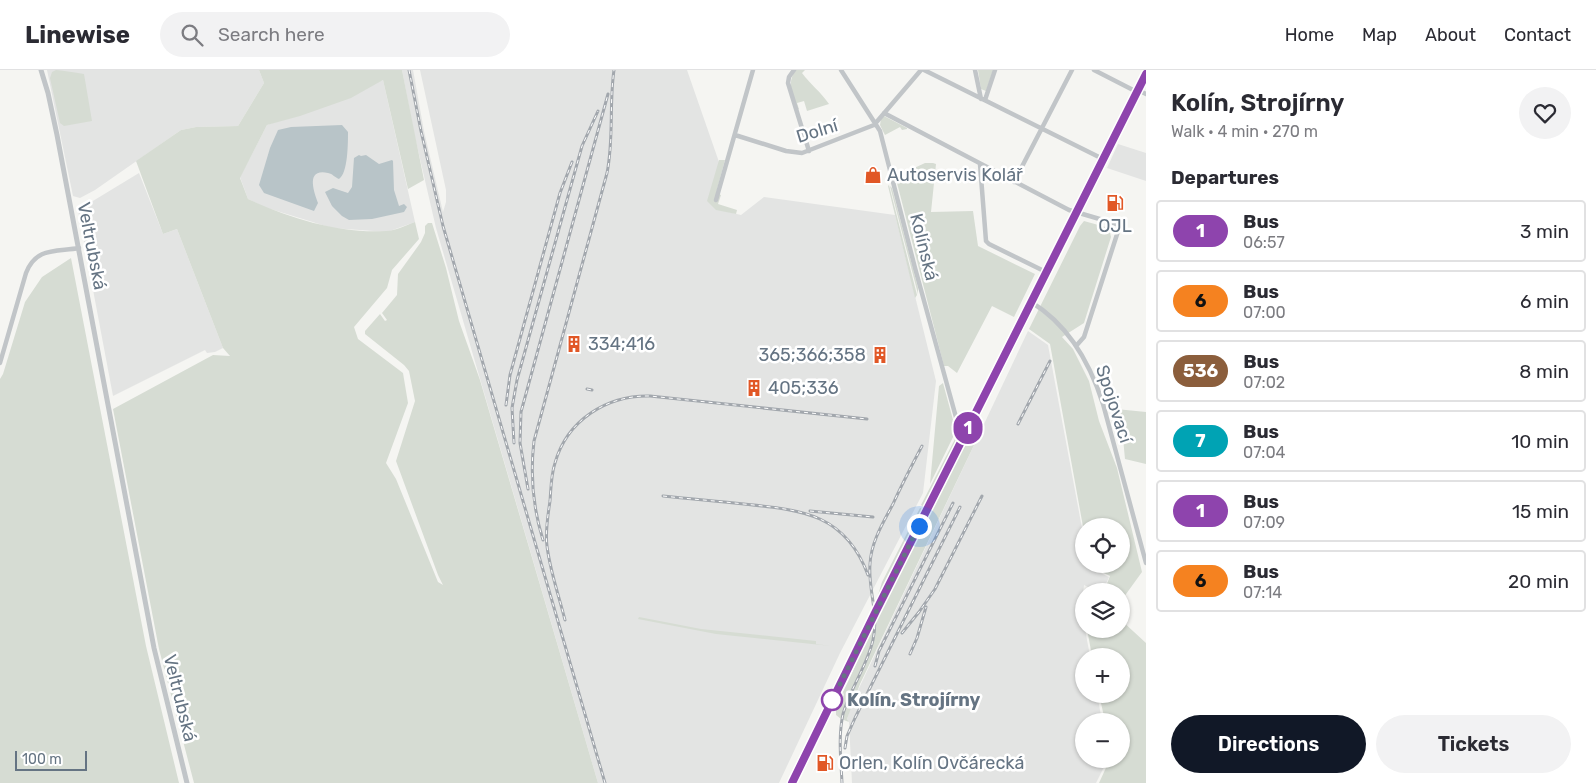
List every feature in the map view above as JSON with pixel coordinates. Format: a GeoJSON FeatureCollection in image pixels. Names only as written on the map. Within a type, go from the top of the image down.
{"type":"FeatureCollection","features":[{"type":"Feature","properties":{"kind":"main road"},"geometry":{"type":"LineString","coordinates":[[792,783],[876,611],[1146,74]]}},
{"type":"Feature","properties":{"kind":"street","name":"Veltrubská"},"geometry":{"type":"LineString","coordinates":[[41,70],[55,122],[163,689],[187,783]]}},
{"type":"Feature","properties":{"kind":"street"},"geometry":{"type":"LineString","coordinates":[[716,200],[754,70]]}},
{"type":"Feature","properties":{"kind":"street"},"geometry":{"type":"LineString","coordinates":[[794,70],[789,77],[788,83],[809,151]]}},
{"type":"Feature","properties":{"kind":"street","name":"Kolínská"},"geometry":{"type":"LineString","coordinates":[[841,70],[880,131],[914,268],[962,439]]}},
{"type":"Feature","properties":{"kind":"street"},"geometry":{"type":"LineString","coordinates":[[876,123],[922,70],[1103,159]]}},
{"type":"Feature","properties":{"kind":"street"},"geometry":{"type":"LineString","coordinates":[[975,70],[983,100]]}},
{"type":"Feature","properties":{"kind":"street"},"geometry":{"type":"LineString","coordinates":[[983,100],[995,70]]}},
{"type":"Feature","properties":{"kind":"street"},"geometry":{"type":"LineString","coordinates":[[1014,182],[1072,70]]}},
{"type":"Feature","properties":{"kind":"street"},"geometry":{"type":"LineString","coordinates":[[1094,70],[1146,94]]}},
{"type":"Feature","properties":{"kind":"street"},"geometry":{"type":"LineString","coordinates":[[884,113],[1014,182],[1076,212],[1120,225],[1084,338],[1076,346]]}},
{"type":"Feature","properties":{"kind":"street","name":"Dolní"},"geometry":{"type":"LineString","coordinates":[[735,135],[786,152],[802,153],[876,123]]}},
{"type":"Feature","properties":{"kind":"street"},"geometry":{"type":"LineString","coordinates":[[980,164],[986,241],[1046,272]]}},
{"type":"Feature","properties":{"kind":"street"},"geometry":{"type":"LineString","coordinates":[[0,363],[31,262],[40,254],[78,248]]}},
{"type":"Feature","properties":{"kind":"street","name":"Spojovací"},"geometry":{"type":"LineString","coordinates":[[1031,302],[1053,318],[1076,346],[1089,368],[1099,391],[1146,563]]}},
{"type":"Feature","properties":{"kind":"shaded area"},"geometry":{"type":"Polygon","coordinates":[[[47,70],[259,70],[264,83],[238,126],[196,127],[181,130],[95,190],[80,198],[73,196],[47,70]]]}},
{"type":"Feature","properties":{"kind":"shaded area"},"geometry":{"type":"Polygon","coordinates":[[[56,70],[84,74],[92,121],[64,126],[60,123],[50,78],[52,72],[56,70]]]}},
{"type":"Feature","properties":{"kind":"shaded area"},"geometry":{"type":"Polygon","coordinates":[[[259,70],[402,70],[424,180],[408,189],[383,80],[351,98],[300,116],[267,125],[240,178],[248,199],[315,223],[351,230],[389,231],[415,222],[419,239],[392,270],[387,288],[354,327],[358,339],[403,373],[408,403],[386,463],[396,479],[438,582],[443,585],[396,461],[415,401],[409,371],[365,334],[365,331],[380,314],[385,321],[387,320],[382,313],[397,295],[398,274],[421,242],[425,233],[425,226],[428,223],[432,223],[446,268],[459,321],[480,380],[598,783],[194,783],[159,649],[113,409],[213,355],[230,356],[223,348],[177,229],[163,234],[136,161],[181,130],[196,127],[238,126],[264,83],[259,70]]]}},
{"type":"Feature","properties":{"kind":"shaded area"},"geometry":{"type":"Polygon","coordinates":[[[402,70],[413,70],[424,131],[443,212],[446,202],[446,190],[420,70],[687,70],[719,162],[716,209],[741,215],[764,197],[895,215],[936,381],[923,493],[840,653],[779,783],[598,783],[436,228],[414,133],[402,70]]]}},
{"type":"Feature","properties":{"kind":"shaded area"},"geometry":{"type":"Polygon","coordinates":[[[796,70],[805,70],[802,73],[829,104],[807,111],[804,101],[797,103],[799,109],[797,110],[791,84],[791,79],[796,70]]]}},
{"type":"Feature","properties":{"kind":"shaded area"},"geometry":{"type":"Polygon","coordinates":[[[978,70],[993,70],[986,91],[981,89],[978,70]]]}},
{"type":"Feature","properties":{"kind":"shaded area"},"geometry":{"type":"Polygon","coordinates":[[[383,80],[415,222],[387,232],[332,228],[264,207],[248,199],[240,177],[267,125],[383,80]]]}},
{"type":"Feature","properties":{"kind":"shaded area"},"geometry":{"type":"Polygon","coordinates":[[[884,116],[907,129],[902,130],[900,127],[885,135],[880,125],[881,119],[884,116]]]}},
{"type":"Feature","properties":{"kind":"shaded area"},"geometry":{"type":"Polygon","coordinates":[[[342,125],[348,132],[347,157],[344,171],[339,179],[328,173],[321,172],[316,174],[313,187],[318,203],[314,211],[264,193],[259,185],[270,148],[278,130],[291,127],[342,125]]]}},
{"type":"Feature","properties":{"kind":"shaded area"},"geometry":{"type":"Polygon","coordinates":[[[1118,144],[1146,153],[1146,181],[1107,168],[1118,144]]]}},
{"type":"Feature","properties":{"kind":"shaded area"},"geometry":{"type":"Polygon","coordinates":[[[359,155],[366,155],[379,164],[393,161],[394,190],[399,206],[404,204],[407,207],[404,212],[372,219],[349,220],[332,206],[325,192],[333,188],[348,193],[352,187],[354,158],[359,155]]]}},
{"type":"Feature","properties":{"kind":"shaded area"},"geometry":{"type":"Polygon","coordinates":[[[719,160],[725,160],[716,193],[721,195],[718,204],[737,210],[736,214],[716,210],[707,201],[719,160]]]}},
{"type":"Feature","properties":{"kind":"shaded area"},"geometry":{"type":"Polygon","coordinates":[[[925,163],[936,164],[931,212],[973,211],[978,246],[1035,274],[1014,317],[992,306],[957,373],[948,366],[944,366],[896,179],[897,176],[925,163]]]}},
{"type":"Feature","properties":{"kind":"shaded area"},"geometry":{"type":"Polygon","coordinates":[[[139,173],[163,234],[177,229],[223,348],[207,353],[205,350],[113,396],[78,210],[139,173]]]}},
{"type":"Feature","properties":{"kind":"shaded area"},"geometry":{"type":"Polygon","coordinates":[[[888,186],[917,295],[915,298],[888,186]]]}},
{"type":"Feature","properties":{"kind":"shaded area"},"geometry":{"type":"Polygon","coordinates":[[[890,186],[918,288],[918,294],[890,186]]]}},
{"type":"Feature","properties":{"kind":"shaded area"},"geometry":{"type":"Polygon","coordinates":[[[1084,221],[1109,228],[1111,237],[1084,323],[1062,337],[1073,349],[1089,381],[1099,421],[1117,468],[1129,518],[1081,518],[1050,344],[1029,329],[1084,221]]]}},
{"type":"Feature","properties":{"kind":"shaded area"},"geometry":{"type":"Polygon","coordinates":[[[71,258],[146,646],[179,783],[0,783],[0,379],[25,302],[42,277],[71,258]]]}},
{"type":"Feature","properties":{"kind":"shaded area"},"geometry":{"type":"Polygon","coordinates":[[[1028,331],[1048,345],[1080,518],[1075,518],[1075,573],[1101,573],[1109,577],[1106,583],[1075,583],[1075,638],[1087,638],[1088,648],[1075,648],[1075,703],[1099,703],[1101,713],[1075,713],[1075,768],[1104,768],[1096,783],[852,783],[849,722],[847,719],[852,703],[1028,331]]]}},
{"type":"Feature","properties":{"kind":"shaded area"},"geometry":{"type":"Polygon","coordinates":[[[943,383],[956,431],[930,484],[939,386],[943,383]]]}},
{"type":"Feature","properties":{"kind":"shaded area"},"geometry":{"type":"Polygon","coordinates":[[[1116,409],[1146,412],[1146,464],[1125,459],[1123,438],[1116,409]]]}},
{"type":"Feature","properties":{"kind":"shaded area"},"geometry":{"type":"Polygon","coordinates":[[[955,439],[958,440],[924,507],[921,505],[955,439]]]}},
{"type":"Feature","properties":{"kind":"shaded area"},"geometry":{"type":"Polygon","coordinates":[[[975,443],[860,684],[847,719],[849,722],[841,719],[836,715],[836,709],[844,695],[843,692],[871,628],[940,489],[966,444],[975,443]]]}},
{"type":"Feature","properties":{"kind":"shaded area"},"geometry":{"type":"Polygon","coordinates":[[[920,508],[923,509],[875,605],[882,582],[920,508]]]}},
{"type":"Feature","properties":{"kind":"shaded area"},"geometry":{"type":"Polygon","coordinates":[[[1130,522],[1142,572],[1130,589],[1130,583],[1107,583],[1110,576],[1104,573],[1130,573],[1130,522]]]}},
{"type":"Feature","properties":{"kind":"shaded area"},"geometry":{"type":"Polygon","coordinates":[[[639,617],[701,629],[816,641],[816,644],[831,646],[716,634],[638,619],[639,617]]]}},
{"type":"Feature","properties":{"kind":"shaded area"},"geometry":{"type":"Polygon","coordinates":[[[1130,628],[1146,643],[1146,783],[1099,783],[1106,768],[1130,768],[1130,713],[1103,713],[1101,703],[1130,703],[1130,648],[1091,648],[1089,638],[1130,638],[1130,628]]]}},
{"type":"Feature","properties":{"kind":"railway"},"geometry":{"type":"LineString","coordinates":[[409,70],[443,226],[605,783]]}},
{"type":"Feature","properties":{"kind":"railway"},"geometry":{"type":"LineString","coordinates":[[543,540],[533,491],[534,441],[607,173],[614,70]]}},
{"type":"Feature","properties":{"kind":"railway"},"geometry":{"type":"LineString","coordinates":[[528,489],[520,443],[521,412],[608,94]]}},
{"type":"Feature","properties":{"kind":"railway"},"geometry":{"type":"LineString","coordinates":[[514,443],[512,408],[517,380],[582,146],[598,111]]}},
{"type":"Feature","properties":{"kind":"railway"},"geometry":{"type":"LineString","coordinates":[[506,405],[510,375],[560,193],[572,162]]}},
{"type":"Feature","properties":{"kind":"railway"},"geometry":{"type":"LineString","coordinates":[[1018,424],[1050,361]]}},
{"type":"Feature","properties":{"kind":"railway"},"geometry":{"type":"LineString","coordinates":[[587,389],[592,390]]}},
{"type":"Feature","properties":{"kind":"railway"},"geometry":{"type":"LineString","coordinates":[[565,620],[550,565],[546,540],[552,477],[555,463],[569,434],[591,413],[604,405],[619,400],[650,396],[867,419]]}},
{"type":"Feature","properties":{"kind":"railway"},"geometry":{"type":"LineString","coordinates":[[842,783],[841,723],[850,696],[867,659],[875,630],[870,583],[871,556],[875,540],[922,446]]}},
{"type":"Feature","properties":{"kind":"railway"},"geometry":{"type":"LineString","coordinates":[[663,496],[784,509],[819,518],[834,527],[847,539],[858,554],[868,575]]}},
{"type":"Feature","properties":{"kind":"railway"},"geometry":{"type":"LineString","coordinates":[[902,633],[935,589],[982,496]]}},
{"type":"Feature","properties":{"kind":"railway"},"geometry":{"type":"LineString","coordinates":[[875,666],[879,651],[953,503]]}},
{"type":"Feature","properties":{"kind":"railway"},"geometry":{"type":"LineString","coordinates":[[845,748],[847,736],[855,718],[960,507]]}},
{"type":"Feature","properties":{"kind":"railway"},"geometry":{"type":"LineString","coordinates":[[810,511],[873,517]]}},
{"type":"Feature","properties":{"kind":"railway"},"geometry":{"type":"LineString","coordinates":[[910,654],[926,607]]}},
{"type":"Feature","properties":{"kind":"bus line","name":"1"},"geometry":{"type":"LineString","coordinates":[[792,783],[876,611],[1146,74]]}},
{"type":"Feature","properties":{"kind":"place","name":"Autoservis Kolář"},"geometry":{"type":"Point","coordinates":[873,175]}},
{"type":"Feature","properties":{"kind":"place","name":"OJL"},"geometry":{"type":"Point","coordinates":[1115,203]}},
{"type":"Feature","properties":{"kind":"place","name":"334;416"},"geometry":{"type":"Point","coordinates":[574,344]}},
{"type":"Feature","properties":{"kind":"place","name":"365;366;358"},"geometry":{"type":"Point","coordinates":[880,355]}},
{"type":"Feature","properties":{"kind":"place","name":"405;336"},"geometry":{"type":"Point","coordinates":[754,388]}},
{"type":"Feature","properties":{"kind":"place","name":"Kolín, Strojírny"},"geometry":{"type":"Point","coordinates":[832,700]}},
{"type":"Feature","properties":{"kind":"place","name":"Orlen, Kolín Ovčárecká"},"geometry":{"type":"Point","coordinates":[825,763]}},
{"type":"Feature","properties":{"kind":"route"},"geometry":{"type":"LineString","coordinates":[[832,700],[919,526]]}}]}
